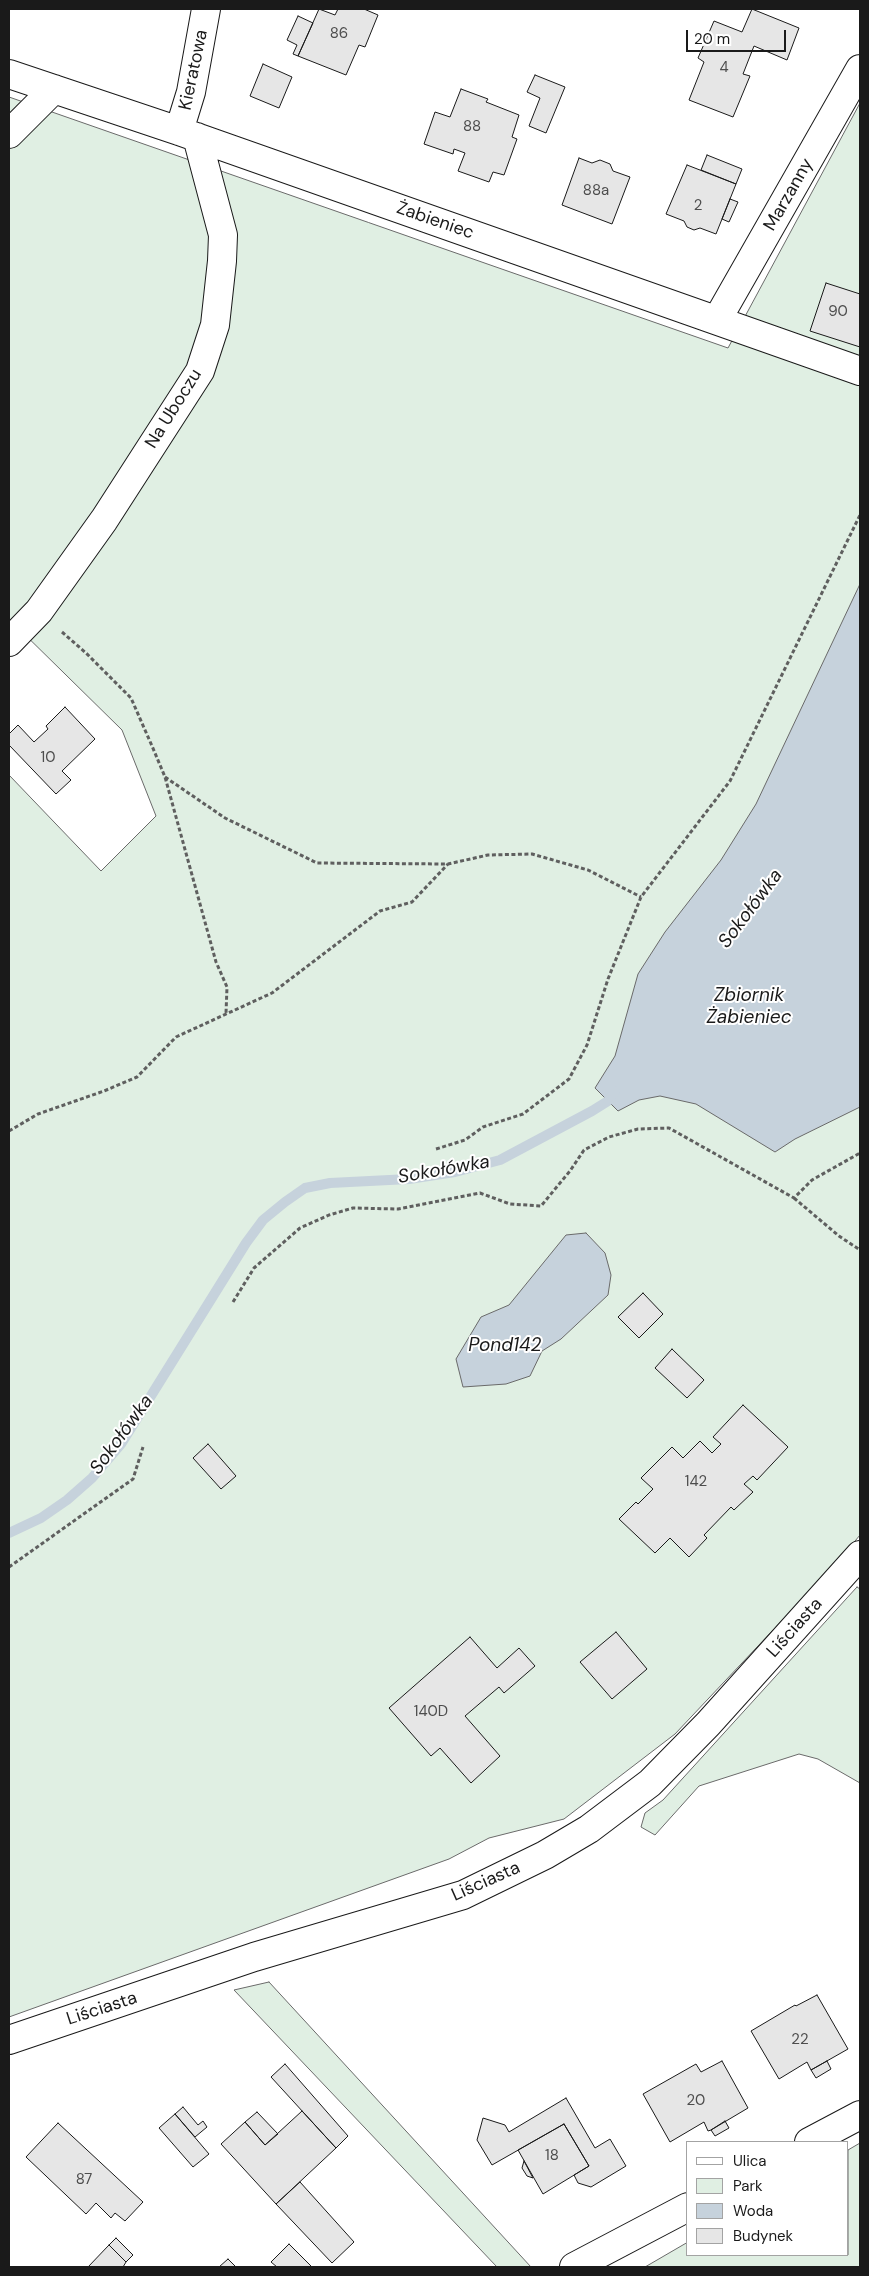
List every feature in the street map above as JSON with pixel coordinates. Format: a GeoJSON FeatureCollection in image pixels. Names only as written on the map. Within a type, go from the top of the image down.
{"type":"FeatureCollection","features":[{"type":"Feature","properties":{"kind":"street","name":"Kieratowa"},"geometry":{"type":"LineString","coordinates":[[188,134],[191,92],[206,9]]}},
{"type":"Feature","properties":{"kind":"street","name":"Marzanny"},"geometry":{"type":"LineString","coordinates":[[717,320],[860,69]]}},
{"type":"Feature","properties":{"kind":"street","name":"Żabieniec"},"geometry":{"type":"LineString","coordinates":[[9,74],[188,134],[860,371]]}},
{"type":"Feature","properties":{"kind":"street"},"geometry":{"type":"LineString","coordinates":[[9,134],[54,90]]}},
{"type":"Feature","properties":{"kind":"street","name":"Na Uboczu"},"geometry":{"type":"LineString","coordinates":[[9,642],[39,612],[104,520],[200,371],[215,325],[223,235],[188,134]]}},
{"type":"Feature","properties":{"kind":"street","name":"Liściasta"},"geometry":{"type":"LineString","coordinates":[[9,2040],[254,1957],[463,1895],[545,1855],[589,1829],[650,1782],[708,1724],[858,1561]]}},
{"type":"Feature","properties":{"kind":"street"},"geometry":{"type":"LineString","coordinates":[[811,2141],[860,2115]]}},
{"type":"Feature","properties":{"kind":"street"},"geometry":{"type":"LineString","coordinates":[[574,2267],[686,2208]]}},
{"type":"Feature","properties":{"kind":"path"},"geometry":{"type":"LineString","coordinates":[[436,1149],[465,1140],[483,1127],[523,1114],[569,1079],[587,1045],[608,979],[641,897],[730,781],[860,515]]}},
{"type":"Feature","properties":{"kind":"path"},"geometry":{"type":"LineString","coordinates":[[39,612],[86,653],[131,698],[165,777],[216,962],[227,987],[226,1013]]}},
{"type":"Feature","properties":{"kind":"path"},"geometry":{"type":"LineString","coordinates":[[165,777],[225,818],[317,863],[448,864],[488,855],[532,854],[588,870],[641,897]]}},
{"type":"Feature","properties":{"kind":"path"},"geometry":{"type":"LineString","coordinates":[[9,1131],[38,1114],[104,1091],[137,1077],[176,1037],[272,993],[380,911],[412,902],[448,864]]}},
{"type":"Feature","properties":{"kind":"path"},"geometry":{"type":"LineString","coordinates":[[233,1302],[254,1268],[300,1228],[329,1215],[353,1208],[398,1209],[480,1193],[510,1204],[540,1206],[584,1150],[609,1136],[638,1129],[669,1128],[794,1198],[839,1236],[860,1250]]}},
{"type":"Feature","properties":{"kind":"path"},"geometry":{"type":"LineString","coordinates":[[794,1198],[812,1180],[860,1153]]}},
{"type":"Feature","properties":{"kind":"path"},"geometry":{"type":"LineString","coordinates":[[9,1567],[133,1479],[143,1448]]}},
{"type":"Feature","properties":{"kind":"green space"},"geometry":{"type":"Polygon","coordinates":[[[9,97],[728,348],[860,103],[860,1535],[841,1558],[675,1734],[564,1819],[489,1838],[449,1859],[9,2017],[9,775],[101,871],[156,816],[122,730],[9,619],[9,97]]]}},
{"type":"Feature","properties":{"kind":"green space"},"geometry":{"type":"Polygon","coordinates":[[[857,1587],[860,1589],[860,1783],[818,1759],[799,1754],[699,1786],[655,1835],[641,1827],[645,1813],[663,1800],[857,1587]]]}},
{"type":"Feature","properties":{"kind":"green space"},"geometry":{"type":"Polygon","coordinates":[[[269,1982],[531,2267],[497,2267],[234,1990],[269,1982]]]}},
{"type":"Feature","properties":{"kind":"green space"},"geometry":{"type":"Polygon","coordinates":[[[860,2143],[860,2267],[645,2267],[686,2243],[686,2256],[849,2256],[849,2149],[860,2143]]]}},
{"type":"Feature","properties":{"kind":"water","name":"Zbiornik Żabieniec"},"geometry":{"type":"Polygon","coordinates":[[[860,584],[860,1107],[795,1139],[775,1152],[696,1104],[660,1096],[639,1100],[618,1111],[595,1088],[615,1056],[638,974],[665,932],[721,860],[756,804],[860,584]]]}},
{"type":"Feature","properties":{"kind":"water","name":"Pond142"},"geometry":{"type":"Polygon","coordinates":[[[586,1233],[605,1253],[611,1275],[608,1295],[561,1339],[542,1351],[530,1376],[506,1384],[463,1387],[456,1359],[481,1317],[509,1305],[566,1235],[586,1233]]]}},
{"type":"Feature","properties":{"kind":"building"},"geometry":{"type":"Polygon","coordinates":[[[319,9],[335,15],[338,9],[364,9],[378,15],[365,47],[359,45],[346,75],[298,56],[319,9]]]}},
{"type":"Feature","properties":{"kind":"building"},"geometry":{"type":"Polygon","coordinates":[[[752,9],[799,28],[787,60],[754,46],[743,74],[750,76],[733,117],[689,100],[704,62],[698,58],[714,21],[742,32],[752,9]]]}},
{"type":"Feature","properties":{"kind":"building"},"geometry":{"type":"Polygon","coordinates":[[[298,16],[313,23],[298,56],[293,54],[297,45],[287,40],[298,16]]]}},
{"type":"Feature","properties":{"kind":"building"},"geometry":{"type":"Polygon","coordinates":[[[263,64],[292,77],[279,108],[250,96],[263,64]]]}},
{"type":"Feature","properties":{"kind":"building"},"geometry":{"type":"Polygon","coordinates":[[[535,75],[565,87],[546,133],[529,126],[540,98],[527,92],[535,75]]]}},
{"type":"Feature","properties":{"kind":"building"},"geometry":{"type":"Polygon","coordinates":[[[461,89],[488,99],[486,102],[519,115],[512,137],[517,139],[504,175],[493,172],[489,182],[458,171],[465,153],[454,149],[453,154],[424,144],[435,112],[450,117],[461,89]]]}},
{"type":"Feature","properties":{"kind":"building"},"geometry":{"type":"Polygon","coordinates":[[[707,155],[742,169],[736,184],[701,170],[707,155]]]}},
{"type":"Feature","properties":{"kind":"building"},"geometry":{"type":"Polygon","coordinates":[[[579,158],[592,163],[600,160],[610,164],[613,171],[630,177],[612,224],[562,205],[579,158]]]}},
{"type":"Feature","properties":{"kind":"building"},"geometry":{"type":"Polygon","coordinates":[[[687,165],[736,184],[716,234],[700,228],[694,230],[687,227],[684,221],[666,214],[687,165]]]}},
{"type":"Feature","properties":{"kind":"building"},"geometry":{"type":"Polygon","coordinates":[[[730,199],[738,202],[729,222],[722,219],[730,199]]]}},
{"type":"Feature","properties":{"kind":"building"},"geometry":{"type":"Polygon","coordinates":[[[826,283],[860,294],[860,347],[810,331],[826,283]]]}},
{"type":"Feature","properties":{"kind":"building"},"geometry":{"type":"Polygon","coordinates":[[[65,707],[95,739],[62,771],[71,780],[56,794],[9,745],[9,734],[18,725],[34,742],[48,729],[46,726],[65,707]]]}},
{"type":"Feature","properties":{"kind":"building"},"geometry":{"type":"Polygon","coordinates":[[[643,1293],[663,1314],[639,1338],[618,1317],[643,1293]]]}},
{"type":"Feature","properties":{"kind":"building"},"geometry":{"type":"Polygon","coordinates":[[[672,1349],[704,1380],[687,1398],[655,1368],[672,1349]]]}},
{"type":"Feature","properties":{"kind":"building"},"geometry":{"type":"Polygon","coordinates":[[[743,1405],[788,1447],[757,1480],[753,1476],[744,1484],[753,1492],[734,1510],[731,1507],[704,1535],[707,1538],[689,1557],[670,1538],[655,1553],[619,1519],[653,1489],[641,1478],[672,1447],[683,1458],[700,1441],[712,1453],[721,1444],[713,1437],[743,1405]]]}},
{"type":"Feature","properties":{"kind":"building"},"geometry":{"type":"Polygon","coordinates":[[[208,1444],[236,1476],[221,1489],[193,1458],[208,1444]]]}},
{"type":"Feature","properties":{"kind":"building"},"geometry":{"type":"Polygon","coordinates":[[[616,1632],[647,1669],[612,1699],[580,1662],[616,1632]]]}},
{"type":"Feature","properties":{"kind":"building"},"geometry":{"type":"Polygon","coordinates":[[[470,1637],[497,1668],[519,1648],[535,1666],[504,1693],[499,1687],[465,1716],[500,1756],[471,1783],[440,1748],[431,1756],[389,1708],[470,1637]]]}},
{"type":"Feature","properties":{"kind":"building"},"geometry":{"type":"Polygon","coordinates":[[[817,1995],[848,2049],[811,2070],[807,2062],[779,2079],[751,2031],[795,2005],[817,1995]]]}},
{"type":"Feature","properties":{"kind":"building"},"geometry":{"type":"Polygon","coordinates":[[[722,2061],[748,2108],[711,2130],[708,2131],[704,2122],[670,2142],[643,2094],[696,2064],[701,2072],[722,2061]]]}},
{"type":"Feature","properties":{"kind":"building"},"geometry":{"type":"Polygon","coordinates":[[[827,2061],[831,2069],[816,2078],[811,2070],[827,2061]]]}},
{"type":"Feature","properties":{"kind":"building"},"geometry":{"type":"Polygon","coordinates":[[[285,2064],[348,2136],[336,2148],[271,2077],[285,2064]]]}},
{"type":"Feature","properties":{"kind":"building"},"geometry":{"type":"Polygon","coordinates":[[[566,2098],[595,2148],[610,2139],[626,2166],[591,2187],[578,2183],[574,2175],[589,2166],[564,2124],[492,2165],[477,2140],[483,2118],[505,2125],[509,2132],[566,2098]]]}},
{"type":"Feature","properties":{"kind":"building"},"geometry":{"type":"Polygon","coordinates":[[[183,2107],[198,2125],[203,2121],[207,2127],[195,2137],[175,2114],[183,2107]]]}},
{"type":"Feature","properties":{"kind":"building"},"geometry":{"type":"Polygon","coordinates":[[[302,2111],[336,2148],[276,2204],[221,2144],[245,2122],[265,2145],[302,2111]]]}},
{"type":"Feature","properties":{"kind":"building"},"geometry":{"type":"Polygon","coordinates":[[[257,2112],[278,2134],[265,2145],[245,2122],[257,2112]]]}},
{"type":"Feature","properties":{"kind":"building"},"geometry":{"type":"Polygon","coordinates":[[[175,2114],[209,2154],[193,2167],[159,2128],[175,2114]]]}},
{"type":"Feature","properties":{"kind":"building"},"geometry":{"type":"Polygon","coordinates":[[[725,2121],[729,2128],[715,2136],[711,2130],[725,2121]]]}},
{"type":"Feature","properties":{"kind":"building"},"geometry":{"type":"Polygon","coordinates":[[[58,2123],[143,2202],[125,2221],[115,2213],[111,2218],[96,2203],[86,2214],[26,2157],[58,2123]]]}},
{"type":"Feature","properties":{"kind":"building"},"geometry":{"type":"Polygon","coordinates":[[[564,2124],[589,2166],[543,2194],[518,2150],[564,2124]]]}},
{"type":"Feature","properties":{"kind":"building"},"geometry":{"type":"Polygon","coordinates":[[[524,2161],[533,2178],[527,2176],[522,2168],[524,2161]]]}},
{"type":"Feature","properties":{"kind":"building"},"geometry":{"type":"Polygon","coordinates":[[[300,2182],[354,2242],[332,2263],[276,2204],[300,2182]]]}},
{"type":"Feature","properties":{"kind":"building"},"geometry":{"type":"Polygon","coordinates":[[[116,2238],[133,2255],[126,2262],[109,2245],[116,2238]]]}},
{"type":"Feature","properties":{"kind":"building"},"geometry":{"type":"Polygon","coordinates":[[[289,2244],[312,2267],[277,2267],[271,2262],[289,2244]]]}},
{"type":"Feature","properties":{"kind":"building"},"geometry":{"type":"Polygon","coordinates":[[[109,2245],[126,2262],[123,2267],[88,2267],[109,2245]]]}},
{"type":"Feature","properties":{"kind":"building"},"geometry":{"type":"Polygon","coordinates":[[[228,2259],[236,2267],[219,2267],[228,2259]]]}},
{"type":"Feature","properties":{"kind":"waterway","name":"Sokołówka"},"geometry":{"type":"LineString","coordinates":[[9,1533],[41,1518],[67,1500],[92,1478],[121,1444],[246,1243],[263,1220],[285,1202],[305,1188],[330,1183],[409,1179],[455,1172],[500,1160],[592,1111],[608,1101],[615,1091]]}}]}
